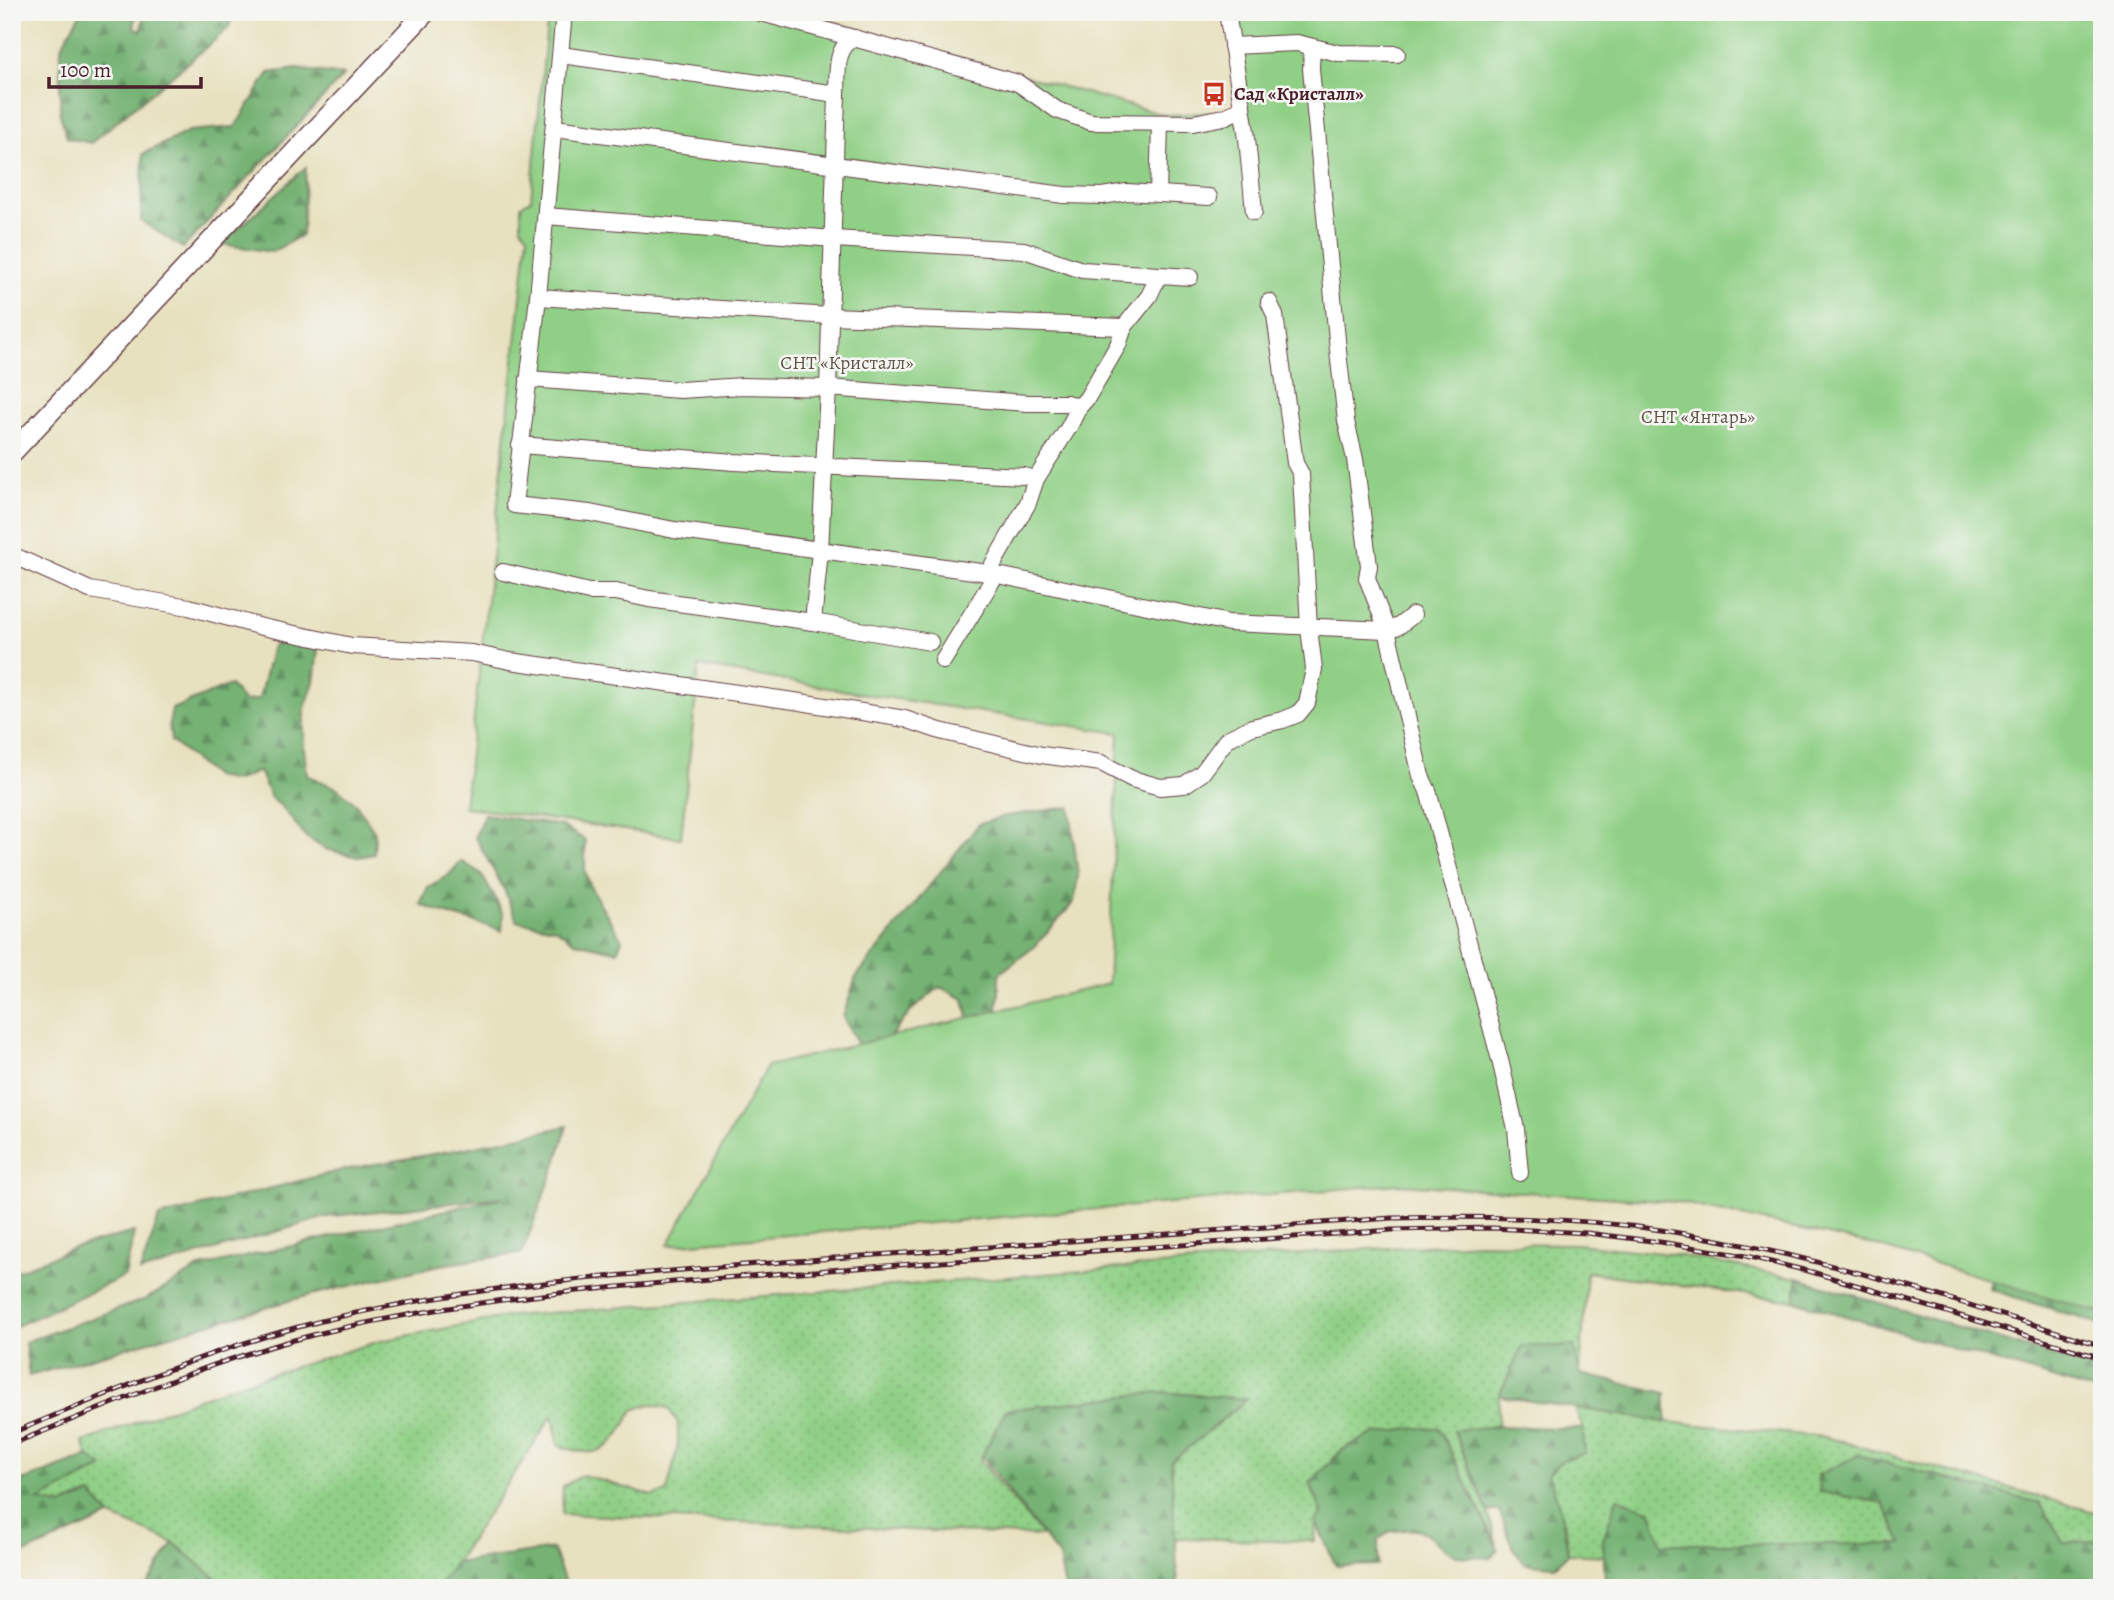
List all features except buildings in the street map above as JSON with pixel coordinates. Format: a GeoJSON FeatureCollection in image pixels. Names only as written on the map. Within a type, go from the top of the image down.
{"type":"FeatureCollection","features":[{"type":"Feature","properties":{"kind":"main road"},"geometry":{"type":"LineString","coordinates":[[12,453],[426,12]]}},
{"type":"Feature","properties":{"kind":"street"},"geometry":{"type":"LineString","coordinates":[[564,12],[538,296],[514,505],[590,513],[674,530],[988,573],[1228,622],[1387,630],[1399,626],[1413,615]]}},
{"type":"Feature","properties":{"kind":"street"},"geometry":{"type":"LineString","coordinates":[[758,12],[1018,83],[1056,110],[1091,122],[1193,123],[1224,117],[1242,105]]}},
{"type":"Feature","properties":{"kind":"street"},"geometry":{"type":"LineString","coordinates":[[1227,12],[1242,105],[1254,212]]}},
{"type":"Feature","properties":{"kind":"street"},"geometry":{"type":"LineString","coordinates":[[813,622],[820,551],[828,388],[840,51],[846,42],[855,38]]}},
{"type":"Feature","properties":{"kind":"street"},"geometry":{"type":"LineString","coordinates":[[1233,46],[1297,43],[1338,53],[1397,54]]}},
{"type":"Feature","properties":{"kind":"street"},"geometry":{"type":"LineString","coordinates":[[1312,47],[1313,96],[1345,409],[1357,472],[1369,566],[1367,578],[1387,630],[1421,776],[1428,791],[1501,1064],[1516,1129],[1520,1173]]}},
{"type":"Feature","properties":{"kind":"street"},"geometry":{"type":"LineString","coordinates":[[561,55],[837,94]]}},
{"type":"Feature","properties":{"kind":"street"},"geometry":{"type":"LineString","coordinates":[[1158,194],[1160,124]]}},
{"type":"Feature","properties":{"kind":"street"},"geometry":{"type":"LineString","coordinates":[[555,128],[1064,195],[1102,196],[1128,192],[1209,197]]}},
{"type":"Feature","properties":{"kind":"street"},"geometry":{"type":"LineString","coordinates":[[546,216],[834,239],[1024,250],[1082,270],[1190,277]]}},
{"type":"Feature","properties":{"kind":"street"},"geometry":{"type":"LineString","coordinates":[[988,573],[1028,503],[1036,480],[1118,345],[1124,327],[1149,296],[1159,275]]}},
{"type":"Feature","properties":{"kind":"street"},"geometry":{"type":"LineString","coordinates":[[538,296],[830,316],[1124,327]]}},
{"type":"Feature","properties":{"kind":"street"},"geometry":{"type":"LineString","coordinates":[[12,555],[90,590],[189,607],[262,627],[352,646],[472,653],[612,677],[845,708],[905,719],[940,731],[1042,755],[1101,763],[1132,779],[1160,787],[1184,785],[1196,778],[1210,764],[1220,747],[1237,733],[1298,714],[1307,703],[1312,684],[1314,669],[1309,628],[1301,474],[1295,463],[1275,315],[1269,302]]}},
{"type":"Feature","properties":{"kind":"street"},"geometry":{"type":"LineString","coordinates":[[528,379],[680,390],[743,386],[828,388],[1027,403],[1067,403],[1079,407]]}},
{"type":"Feature","properties":{"kind":"street"},"geometry":{"type":"LineString","coordinates":[[520,445],[734,463],[1024,476],[1036,480]]}},
{"type":"Feature","properties":{"kind":"street"},"geometry":{"type":"LineString","coordinates":[[503,572],[589,592],[615,592],[930,642]]}},
{"type":"Feature","properties":{"kind":"street"},"geometry":{"type":"LineString","coordinates":[[943,661],[992,581],[988,573]]}},
{"type":"Feature","properties":{"kind":"green space"},"geometry":{"type":"Polygon","coordinates":[[[81,12],[136,12],[134,27],[141,31],[144,12],[234,12],[228,29],[91,143],[67,138],[60,114],[61,47],[81,12]]]}},
{"type":"Feature","properties":{"kind":"green space"},"geometry":{"type":"Polygon","coordinates":[[[548,12],[797,12],[1164,115],[1221,112],[1247,120],[1234,12],[2102,12],[2102,1313],[1873,1245],[1678,1202],[1400,1184],[668,1245],[767,1066],[1108,984],[1119,733],[699,666],[681,838],[464,807],[528,235],[521,227],[521,206],[531,199],[548,12]]]}},
{"type":"Feature","properties":{"kind":"green space"},"geometry":{"type":"Polygon","coordinates":[[[296,69],[344,75],[183,248],[141,221],[143,154],[189,131],[235,127],[269,73],[296,69]]]}},
{"type":"Feature","properties":{"kind":"green space"},"geometry":{"type":"Polygon","coordinates":[[[306,167],[302,235],[272,252],[221,244],[306,167]]]}},
{"type":"Feature","properties":{"kind":"green space"},"geometry":{"type":"Polygon","coordinates":[[[288,641],[318,650],[314,682],[304,711],[307,775],[337,788],[356,804],[375,832],[374,854],[358,857],[325,849],[306,837],[282,807],[271,798],[259,771],[236,781],[215,777],[171,741],[169,724],[172,709],[230,685],[244,702],[259,699],[272,646],[288,641]]]}},
{"type":"Feature","properties":{"kind":"green space"},"geometry":{"type":"Polygon","coordinates":[[[1070,807],[1078,876],[1074,902],[1035,946],[999,974],[999,994],[992,1039],[973,1038],[964,999],[940,987],[913,1009],[868,1063],[843,1017],[856,977],[979,824],[1005,816],[1070,807]]]}},
{"type":"Feature","properties":{"kind":"green space"},"geometry":{"type":"Polygon","coordinates":[[[484,814],[562,826],[585,840],[585,872],[593,892],[622,940],[617,951],[575,942],[555,928],[517,921],[504,889],[475,837],[484,814]]]}},
{"type":"Feature","properties":{"kind":"green space"},"geometry":{"type":"Polygon","coordinates":[[[461,861],[480,873],[493,894],[503,915],[502,931],[420,904],[428,887],[449,875],[461,861]]]}},
{"type":"Feature","properties":{"kind":"green space"},"geometry":{"type":"Polygon","coordinates":[[[567,1126],[555,1167],[522,1253],[440,1265],[306,1296],[29,1376],[25,1342],[146,1299],[201,1267],[503,1197],[326,1217],[140,1272],[159,1217],[342,1170],[466,1148],[567,1126]]]}},
{"type":"Feature","properties":{"kind":"green space"},"geometry":{"type":"Polygon","coordinates":[[[134,1232],[125,1276],[12,1328],[12,1273],[74,1248],[134,1232]]]}},
{"type":"Feature","properties":{"kind":"green space"},"geometry":{"type":"Polygon","coordinates":[[[1479,1243],[1577,1244],[1671,1254],[1798,1278],[1795,1301],[1587,1272],[1580,1374],[1522,1346],[1499,1396],[1498,1426],[1454,1431],[1488,1512],[1498,1549],[1439,1428],[1371,1435],[1342,1450],[1310,1483],[1322,1512],[1316,1522],[1315,1541],[1175,1538],[1171,1461],[1246,1400],[1006,1410],[980,1460],[1043,1536],[562,1514],[563,1486],[583,1475],[653,1496],[667,1492],[678,1445],[678,1423],[668,1408],[649,1404],[633,1410],[619,1434],[604,1448],[585,1452],[558,1445],[553,1415],[439,1588],[227,1588],[174,1543],[110,1516],[91,1494],[62,1505],[37,1501],[102,1467],[88,1456],[83,1442],[235,1385],[380,1341],[510,1316],[1352,1250],[1479,1243]]]}},
{"type":"Feature","properties":{"kind":"green space"},"geometry":{"type":"Polygon","coordinates":[[[1995,1254],[2102,1287],[2102,1325],[1989,1289],[1995,1254]]]}},
{"type":"Feature","properties":{"kind":"green space"},"geometry":{"type":"Polygon","coordinates":[[[1798,1278],[2102,1371],[2102,1393],[1795,1301],[1798,1278]]]}},
{"type":"Feature","properties":{"kind":"green space"},"geometry":{"type":"Polygon","coordinates":[[[1522,1346],[1574,1346],[1580,1374],[1666,1393],[1666,1422],[1499,1396],[1522,1346]]]}},
{"type":"Feature","properties":{"kind":"green space"},"geometry":{"type":"Polygon","coordinates":[[[1160,1392],[1247,1399],[1171,1462],[1178,1588],[1065,1588],[1059,1557],[982,1456],[1006,1410],[1160,1392]]]}},
{"type":"Feature","properties":{"kind":"green space"},"geometry":{"type":"Polygon","coordinates":[[[1575,1408],[1666,1422],[1825,1437],[2102,1514],[2102,1541],[2063,1542],[1883,1503],[1904,1544],[1662,1544],[1603,1540],[1604,1556],[1568,1554],[1566,1528],[1548,1474],[1561,1461],[1583,1429],[1575,1408]]]}},
{"type":"Feature","properties":{"kind":"green space"},"geometry":{"type":"Polygon","coordinates":[[[1498,1426],[1583,1429],[1585,1453],[1561,1461],[1548,1474],[1561,1513],[1568,1554],[1555,1566],[1525,1564],[1513,1547],[1499,1510],[1488,1512],[1454,1430],[1498,1426]]]}},
{"type":"Feature","properties":{"kind":"green space"},"geometry":{"type":"Polygon","coordinates":[[[1417,1428],[1439,1428],[1498,1549],[1490,1558],[1455,1556],[1419,1529],[1391,1531],[1378,1540],[1378,1565],[1336,1566],[1316,1522],[1322,1512],[1310,1483],[1342,1450],[1371,1435],[1417,1428]]]}},
{"type":"Feature","properties":{"kind":"green space"},"geometry":{"type":"Polygon","coordinates":[[[1858,1455],[2040,1503],[2063,1542],[2102,1541],[2102,1588],[1596,1588],[1605,1582],[1603,1540],[1617,1498],[1651,1511],[1662,1544],[1903,1544],[1883,1503],[1820,1492],[1818,1475],[1858,1455]]]}},
{"type":"Feature","properties":{"kind":"green space"},"geometry":{"type":"Polygon","coordinates":[[[88,1456],[103,1467],[38,1501],[62,1505],[91,1494],[110,1516],[12,1559],[12,1485],[88,1456]]]}},
{"type":"Feature","properties":{"kind":"green space"},"geometry":{"type":"Polygon","coordinates":[[[174,1543],[227,1588],[145,1588],[174,1543]]]}},
{"type":"Feature","properties":{"kind":"green space"},"geometry":{"type":"Polygon","coordinates":[[[553,1549],[567,1588],[437,1588],[455,1563],[553,1549]]]}},
{"type":"Feature","properties":{"kind":"railway"},"geometry":{"type":"LineString","coordinates":[[12,1433],[172,1368],[254,1340],[338,1317],[458,1295],[578,1279],[699,1268],[1392,1218],[1493,1217],[1561,1220],[1661,1230],[1717,1240],[1884,1280],[2102,1346]]}},
{"type":"Feature","properties":{"kind":"railway"},"geometry":{"type":"LineString","coordinates":[[12,1444],[133,1395],[255,1351],[338,1329],[459,1306],[582,1290],[705,1279],[1392,1230],[1492,1228],[1587,1233],[1746,1256],[1812,1272],[2102,1358]]}},
{"type":"Feature","properties":{"kind":"place","name":"Сад «Кристалл»"},"geometry":{"type":"Point","coordinates":[1214,94]}},
{"type":"Feature","properties":{"kind":"park label","name":"СНТ «Кристалл»"},"geometry":{"type":"Point","coordinates":[847,363]}},
{"type":"Feature","properties":{"kind":"park label","name":"СНТ «Янтарь»"},"geometry":{"type":"Point","coordinates":[1698,417]}}]}
